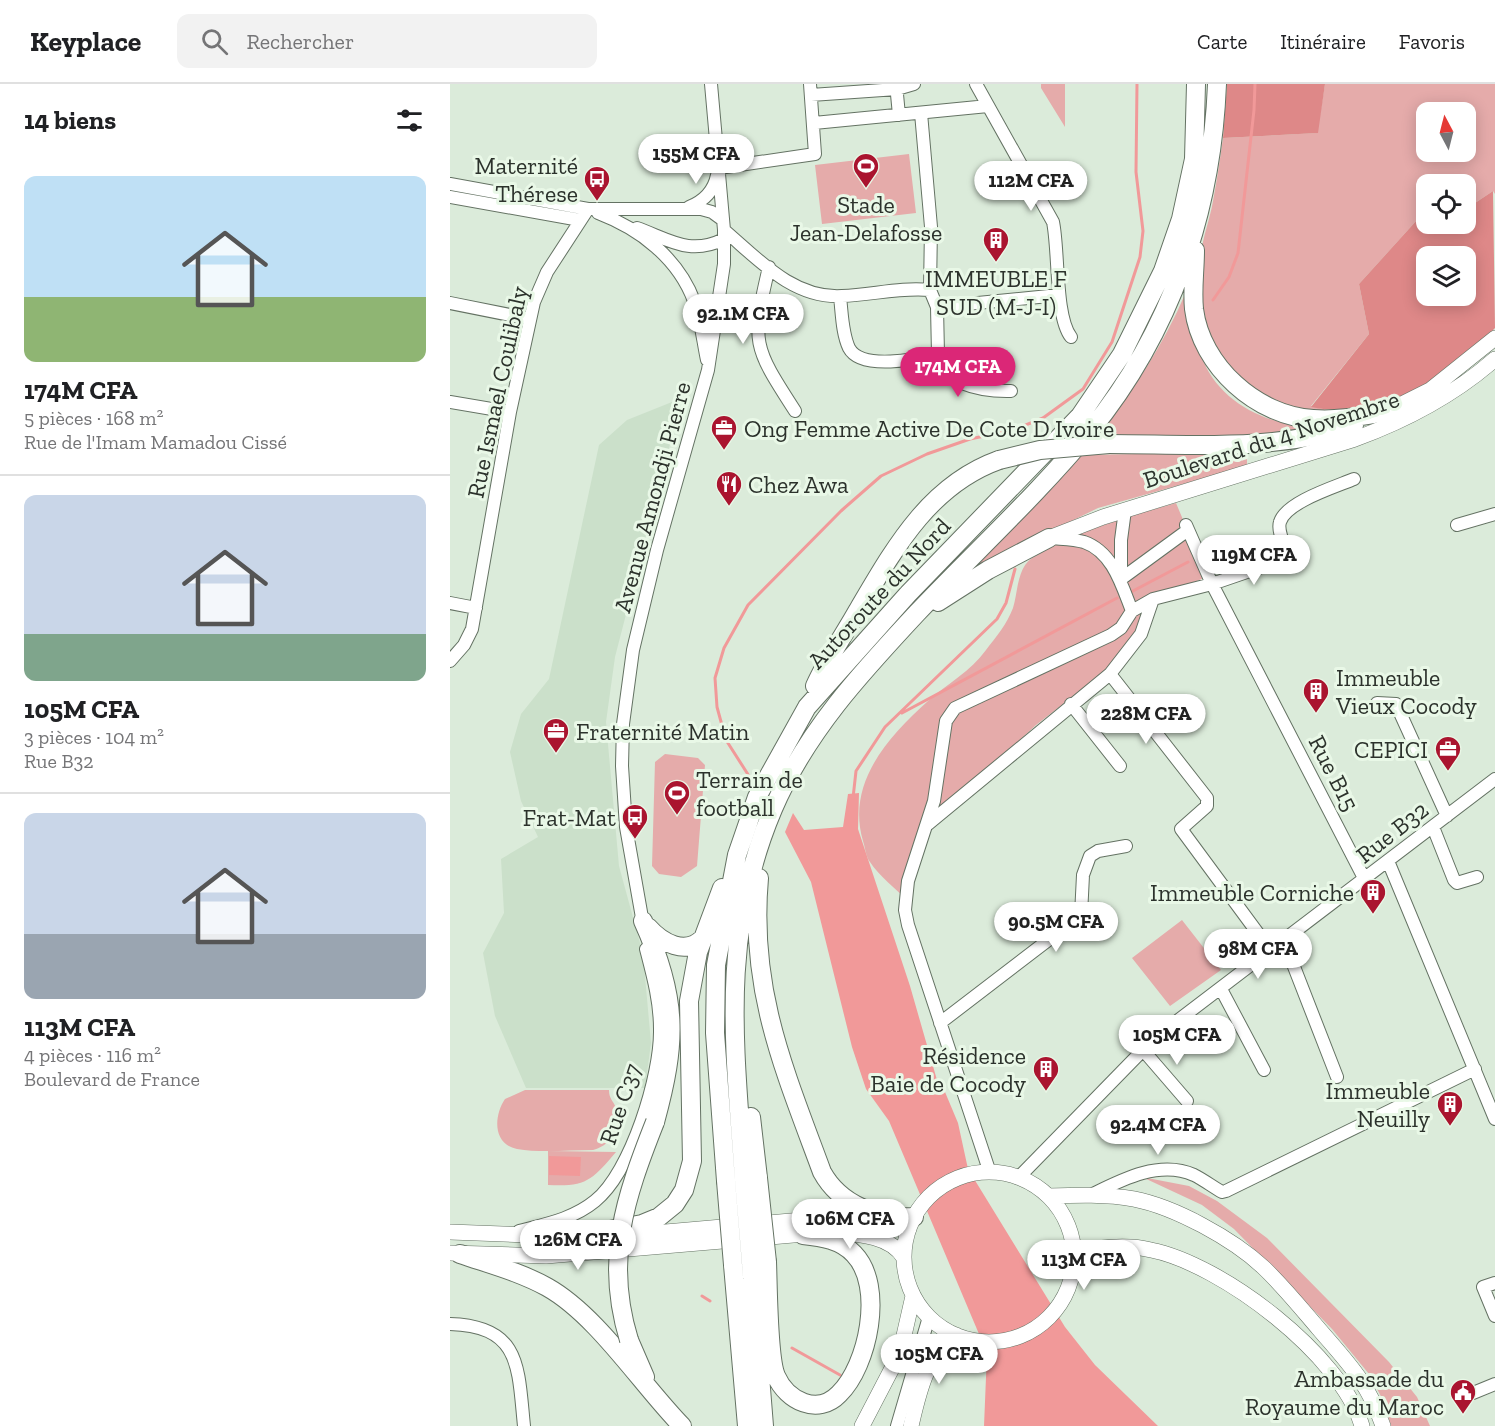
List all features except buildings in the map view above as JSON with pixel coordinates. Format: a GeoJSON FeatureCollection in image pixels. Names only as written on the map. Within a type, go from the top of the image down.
{"type":"FeatureCollection","features":[{"type":"Feature","properties":{"kind":"highway","name":"Autoroute du Nord"},"geometry":{"type":"LineString","coordinates":[[743,1180],[715,997],[721,932],[737,855],[758,797],[807,707],[908,594],[1049,450],[1103,384],[1141,319],[1163,270],[1181,219],[1194,159],[1196,84]]}},
{"type":"Feature","properties":{"kind":"highway","name":"Autoroute du Nord"},"geometry":{"type":"LineString","coordinates":[[743,1180],[734,1030],[734,978],[738,935],[748,886],[763,837],[791,772],[823,720],[860,675],[1058,466],[1116,395],[1155,331],[1179,278],[1196,228],[1211,161],[1217,84]]}},
{"type":"Feature","properties":{"kind":"highway"},"geometry":{"type":"LineString","coordinates":[[1196,228],[1194,311],[1207,346],[1230,380],[1265,405],[1297,417],[1335,419],[1386,412]]}},
{"type":"Feature","properties":{"kind":"highway"},"geometry":{"type":"LineString","coordinates":[[807,707],[821,673],[884,567],[921,514],[953,485],[999,460],[1040,450],[1109,444],[1248,444],[1286,441],[1351,426],[1386,412]]}},
{"type":"Feature","properties":{"kind":"highway"},"geometry":{"type":"LineString","coordinates":[[912,619],[988,570],[1049,538]]}},
{"type":"Feature","properties":{"kind":"highway"},"geometry":{"type":"LineString","coordinates":[[763,837],[756,913],[757,953],[762,987],[777,1049],[822,1172],[834,1189],[857,1206],[889,1217],[915,1218]]}},
{"type":"Feature","properties":{"kind":"highway"},"geometry":{"type":"LineString","coordinates":[[572,1237],[634,1226],[659,1217],[675,1204],[684,1190],[692,1161],[689,1001],[703,938],[717,898],[737,855]]}},
{"type":"Feature","properties":{"kind":"highway"},"geometry":{"type":"LineString","coordinates":[[643,921],[661,938],[679,948],[696,945],[703,938]]}},
{"type":"Feature","properties":{"kind":"highway"},"geometry":{"type":"LineString","coordinates":[[643,921],[663,969],[672,1022],[668,1077],[620,1228],[617,1288],[629,1340],[638,1364],[665,1409]]}},
{"type":"Feature","properties":{"kind":"highway"},"geometry":{"type":"LineString","coordinates":[[743,1180],[764,1426]]}},
{"type":"Feature","properties":{"kind":"highway"},"geometry":{"type":"LineString","coordinates":[[743,1180],[750,1264],[747,1426]]}},
{"type":"Feature","properties":{"kind":"highway"},"geometry":{"type":"LineString","coordinates":[[750,1264],[775,1376],[786,1392],[809,1405],[825,1402],[837,1396],[856,1372],[869,1324],[868,1289],[861,1262],[850,1250],[831,1240],[804,1235]]}},
{"type":"Feature","properties":{"kind":"highway"},"geometry":{"type":"LineString","coordinates":[[455,1253],[526,1277],[572,1305],[591,1323],[682,1426]]}},
{"type":"Feature","properties":{"kind":"main road","name":"Boulevard du 4 Novembre"},"geometry":{"type":"LineString","coordinates":[[1386,412],[1430,390],[1495,338]]}},
{"type":"Feature","properties":{"kind":"main road","name":"Boulevard du 4 Novembre"},"geometry":{"type":"LineString","coordinates":[[1049,538],[1125,510],[1394,425],[1438,402],[1495,359]]}},
{"type":"Feature","properties":{"kind":"main road"},"geometry":{"type":"LineString","coordinates":[[450,1232],[572,1237],[684,1232],[825,1218],[859,1219],[892,1228],[915,1218],[942,1187],[983,1173],[1018,1178],[1048,1196],[1068,1226],[1074,1253],[1072,1276],[1059,1305],[1039,1326],[1017,1337],[992,1342],[963,1338],[929,1317],[913,1296],[904,1258],[899,1250],[856,1234],[828,1232],[546,1256],[455,1253]]}},
{"type":"Feature","properties":{"kind":"main road"},"geometry":{"type":"LineString","coordinates":[[1048,1196],[1093,1194],[1136,1199],[1201,1226],[1262,1266],[1358,1372],[1374,1401],[1383,1426]]}},
{"type":"Feature","properties":{"kind":"main road"},"geometry":{"type":"LineString","coordinates":[[904,1258],[915,1218]]}},
{"type":"Feature","properties":{"kind":"main road"},"geometry":{"type":"LineString","coordinates":[[1074,1253],[1112,1247],[1150,1249],[1176,1256],[1209,1271],[1298,1335],[1319,1356],[1338,1378],[1362,1426]]}},
{"type":"Feature","properties":{"kind":"main road"},"geometry":{"type":"LineString","coordinates":[[862,1426],[900,1353],[913,1296]]}},
{"type":"Feature","properties":{"kind":"main road"},"geometry":{"type":"LineString","coordinates":[[911,1426],[919,1392],[934,1357],[963,1338]]}},
{"type":"Feature","properties":{"kind":"street","name":"Avenue Amondji Pierre"},"geometry":{"type":"LineString","coordinates":[[643,921],[624,807],[622,766],[626,697],[633,650],[657,550],[708,370],[724,264],[719,168],[711,84]]}},
{"type":"Feature","properties":{"kind":"street"},"geometry":{"type":"LineString","coordinates":[[681,210],[697,204],[712,189],[719,168],[815,154],[810,90],[914,84]]}},
{"type":"Feature","properties":{"kind":"street"},"geometry":{"type":"LineString","coordinates":[[976,84],[1053,222],[1057,245],[1059,295],[1066,331],[1071,337]]}},
{"type":"Feature","properties":{"kind":"street"},"geometry":{"type":"LineString","coordinates":[[897,86],[899,115]]}},
{"type":"Feature","properties":{"kind":"street"},"geometry":{"type":"LineString","coordinates":[[814,123],[988,106]]}},
{"type":"Feature","properties":{"kind":"street"},"geometry":{"type":"LineString","coordinates":[[840,297],[846,340],[850,351],[859,359],[871,362],[924,358],[938,354],[937,307],[930,290],[931,227],[921,112]]}},
{"type":"Feature","properties":{"kind":"street"},"geometry":{"type":"LineString","coordinates":[[450,184],[588,208],[701,209],[712,212],[723,230],[798,289],[840,297],[912,288],[930,290]]}},
{"type":"Feature","properties":{"kind":"street"},"geometry":{"type":"LineString","coordinates":[[450,197],[580,220]]}},
{"type":"Feature","properties":{"kind":"street"},"geometry":{"type":"LineString","coordinates":[[588,208],[692,248],[702,248],[723,230]]}},
{"type":"Feature","properties":{"kind":"street","name":"Rue Ismael Coulibaly"},"geometry":{"type":"LineString","coordinates":[[450,661],[464,645],[472,629],[510,412],[530,319],[540,285],[588,208]]}},
{"type":"Feature","properties":{"kind":"street"},"geometry":{"type":"LineString","coordinates":[[627,224],[664,255],[688,286],[695,304],[708,370]]}},
{"type":"Feature","properties":{"kind":"street"},"geometry":{"type":"LineString","coordinates":[[769,267],[759,308],[757,337],[765,364],[795,411]]}},
{"type":"Feature","properties":{"kind":"street"},"geometry":{"type":"LineString","coordinates":[[937,307],[1059,295]]}},
{"type":"Feature","properties":{"kind":"street"},"geometry":{"type":"LineString","coordinates":[[450,303],[530,319]]}},
{"type":"Feature","properties":{"kind":"street"},"geometry":{"type":"LineString","coordinates":[[924,358],[935,370],[972,388],[990,392],[1011,391]]}},
{"type":"Feature","properties":{"kind":"street"},"geometry":{"type":"LineString","coordinates":[[450,402],[510,412]]}},
{"type":"Feature","properties":{"kind":"street"},"geometry":{"type":"LineString","coordinates":[[983,1173],[905,910],[908,881],[927,825],[938,782],[946,721],[955,708],[1111,635],[1121,628],[1132,611],[1153,599],[1212,584],[1285,559],[1288,555],[1279,525],[1280,519],[1307,499],[1354,479]]}},
{"type":"Feature","properties":{"kind":"street"},"geometry":{"type":"LineString","coordinates":[[1125,510],[1121,540],[1121,579],[1132,611]]}},
{"type":"Feature","properties":{"kind":"street"},"geometry":{"type":"LineString","coordinates":[[1457,525],[1495,514]]}},
{"type":"Feature","properties":{"kind":"street","name":"Rue B15"},"geometry":{"type":"LineString","coordinates":[[1121,579],[1187,528],[1212,584],[1365,880]]}},
{"type":"Feature","properties":{"kind":"street"},"geometry":{"type":"LineString","coordinates":[[1049,538],[1084,542],[1097,549],[1121,579]]}},
{"type":"Feature","properties":{"kind":"street"},"geometry":{"type":"LineString","coordinates":[[927,825],[1110,674],[1142,634],[1153,599]]}},
{"type":"Feature","properties":{"kind":"street"},"geometry":{"type":"LineString","coordinates":[[450,603],[476,608]]}},
{"type":"Feature","properties":{"kind":"street"},"geometry":{"type":"LineString","coordinates":[[1110,674],[1207,798],[1207,806],[1181,830],[1271,951]]}},
{"type":"Feature","properties":{"kind":"street"},"geometry":{"type":"LineString","coordinates":[[1377,703],[1396,704],[1447,816]]}},
{"type":"Feature","properties":{"kind":"street"},"geometry":{"type":"LineString","coordinates":[[1071,704],[1120,766]]}},
{"type":"Feature","properties":{"kind":"street","name":"Rue B32"},"geometry":{"type":"LineString","coordinates":[[1018,1178],[1143,1050],[1495,779]]}},
{"type":"Feature","properties":{"kind":"street"},"geometry":{"type":"LineString","coordinates":[[1433,827],[1457,884],[1477,877]]}},
{"type":"Feature","properties":{"kind":"street"},"geometry":{"type":"LineString","coordinates":[[940,1023],[1081,915],[1084,912],[1083,875],[1090,856],[1126,846]]}},
{"type":"Feature","properties":{"kind":"street"},"geometry":{"type":"LineString","coordinates":[[1388,861],[1495,1119]]}},
{"type":"Feature","properties":{"kind":"street","name":"Rue C37"},"geometry":{"type":"LineString","coordinates":[[509,1233],[559,1221],[597,1200],[613,1180],[633,1139],[650,1092],[659,1052],[657,990],[646,950],[643,921]]}},
{"type":"Feature","properties":{"kind":"street"},"geometry":{"type":"LineString","coordinates":[[1284,941],[1338,1077]]}},
{"type":"Feature","properties":{"kind":"street"},"geometry":{"type":"LineString","coordinates":[[1221,989],[1264,1070]]}},
{"type":"Feature","properties":{"kind":"street"},"geometry":{"type":"LineString","coordinates":[[1143,1050],[1188,1101]]}},
{"type":"Feature","properties":{"kind":"street"},"geometry":{"type":"LineString","coordinates":[[1093,1194],[1127,1177],[1160,1171],[1179,1171],[1193,1175],[1222,1192],[1226,1191],[1475,1069]]}},
{"type":"Feature","properties":{"kind":"street"},"geometry":{"type":"LineString","coordinates":[[1495,1282],[1483,1287],[1495,1316]]}},
{"type":"Feature","properties":{"kind":"street"},"geometry":{"type":"LineString","coordinates":[[897,1426],[929,1317]]}},
{"type":"Feature","properties":{"kind":"street"},"geometry":{"type":"LineString","coordinates":[[450,1324],[483,1327],[506,1343],[517,1377],[524,1426]]}},
{"type":"Feature","properties":{"kind":"street"},"geometry":{"type":"LineString","coordinates":[[1473,1393],[1495,1384]]}},
{"type":"Feature","properties":{"kind":"shaded area"},"geometry":{"type":"Polygon","coordinates":[[[1041,84],[1065,84],[1065,127],[1041,88],[1041,84]]]}},
{"type":"Feature","properties":{"kind":"shaded area"},"geometry":{"type":"Polygon","coordinates":[[[1227,84],[1325,84],[1318,133],[1223,138],[1227,84]]]}},
{"type":"Feature","properties":{"kind":"shaded area"},"geometry":{"type":"Polygon","coordinates":[[[1325,84],[1495,84],[1495,194],[1493,191],[1476,202],[1476,174],[1416,174],[1416,221],[1359,284],[1369,334],[1311,406],[1336,412],[1302,410],[1281,404],[1261,394],[1236,375],[1214,345],[1203,311],[1200,273],[1202,247],[1213,201],[1223,138],[1317,133],[1325,84]]]}},
{"type":"Feature","properties":{"kind":"shaded area","name":"Stade Jean-Delafosse"},"geometry":{"type":"Polygon","coordinates":[[[909,154],[916,213],[822,224],[815,165],[909,154]]]}},
{"type":"Feature","properties":{"kind":"shaded area"},"geometry":{"type":"Polygon","coordinates":[[[1493,191],[1495,328],[1456,363],[1435,378],[1388,402],[1363,408],[1337,410],[1311,407],[1369,334],[1359,284],[1416,221],[1416,234],[1476,234],[1476,202],[1493,191]]]}},
{"type":"Feature","properties":{"kind":"shaded area"},"geometry":{"type":"Polygon","coordinates":[[[1186,292],[1201,355],[1218,385],[1244,407],[1260,415],[1276,421],[1310,427],[1230,438],[1095,438],[1122,404],[1146,368],[1186,292]]]}},
{"type":"Feature","properties":{"kind":"shaded area"},"geometry":{"type":"Polygon","coordinates":[[[682,398],[615,657],[606,722],[619,866],[643,954],[651,1043],[645,1088],[526,1088],[495,1016],[483,953],[504,913],[501,859],[538,837],[521,801],[510,752],[521,714],[549,679],[599,445],[627,420],[682,398]]]}},
{"type":"Feature","properties":{"kind":"shaded area"},"geometry":{"type":"Polygon","coordinates":[[[1247,452],[1247,466],[1098,508],[972,570],[1081,455],[1247,452]]]}},
{"type":"Feature","properties":{"kind":"shaded area"},"geometry":{"type":"Polygon","coordinates":[[[1176,503],[1207,577],[1155,597],[1139,630],[1112,666],[1036,725],[932,822],[908,901],[869,860],[859,820],[860,800],[866,781],[885,746],[913,715],[980,658],[1011,614],[1021,574],[1027,562],[1049,548],[1084,532],[1176,503]]]}},
{"type":"Feature","properties":{"kind":"shaded area","name":"Terrain de football"},"geometry":{"type":"Polygon","coordinates":[[[665,754],[698,758],[705,765],[697,866],[681,877],[659,874],[652,866],[655,762],[665,754]]]}},
{"type":"Feature","properties":{"kind":"shaded area"},"geometry":{"type":"Polygon","coordinates":[[[859,793],[858,829],[910,986],[941,1094],[945,1092],[958,1123],[968,1169],[1065,1327],[1095,1365],[1158,1426],[984,1426],[987,1353],[889,1121],[866,1089],[852,1047],[811,882],[785,832],[793,813],[804,830],[843,827],[848,794],[859,793]]]}},
{"type":"Feature","properties":{"kind":"shaded area"},"geometry":{"type":"Polygon","coordinates":[[[1182,920],[1221,970],[1170,1006],[1132,958],[1182,920]]]}},
{"type":"Feature","properties":{"kind":"shaded area"},"geometry":{"type":"Polygon","coordinates":[[[525,1090],[609,1090],[618,1115],[617,1129],[610,1140],[593,1150],[535,1151],[509,1146],[499,1135],[497,1121],[501,1106],[505,1099],[525,1090]]]}},
{"type":"Feature","properties":{"kind":"shaded area"},"geometry":{"type":"Polygon","coordinates":[[[548,1151],[616,1152],[588,1180],[572,1185],[548,1185],[548,1151]]]}},
{"type":"Feature","properties":{"kind":"shaded area"},"geometry":{"type":"Polygon","coordinates":[[[549,1156],[581,1157],[580,1176],[549,1175],[549,1156]]]}},
{"type":"Feature","properties":{"kind":"shaded area"},"geometry":{"type":"Polygon","coordinates":[[[1142,1177],[1189,1186],[1217,1201],[1267,1238],[1389,1362],[1417,1397],[1430,1426],[1391,1426],[1384,1402],[1369,1374],[1332,1329],[1234,1229],[1202,1205],[1142,1177]]]}},
{"type":"Feature","properties":{"kind":"waterway"},"geometry":{"type":"LineString","coordinates":[[749,776],[726,740],[717,707],[715,678],[724,648],[748,605],[841,511],[881,476],[927,454],[970,439],[1013,430],[1043,418],[1083,389],[1112,342],[1140,257],[1143,231],[1136,172],[1137,84]]}},
{"type":"Feature","properties":{"kind":"waterway"},"geometry":{"type":"LineString","coordinates":[[1213,300],[1229,277],[1238,253],[1255,84]]}},
{"type":"Feature","properties":{"kind":"waterway"},"geometry":{"type":"LineString","coordinates":[[1131,592],[1188,562]]}},
{"type":"Feature","properties":{"kind":"waterway"},"geometry":{"type":"LineString","coordinates":[[853,798],[856,771],[885,727],[997,619],[1006,603],[1015,569]]}},
{"type":"Feature","properties":{"kind":"waterway"},"geometry":{"type":"LineString","coordinates":[[902,713],[1117,598]]}},
{"type":"Feature","properties":{"kind":"waterway"},"geometry":{"type":"LineString","coordinates":[[702,1296],[710,1301]]}},
{"type":"Feature","properties":{"kind":"waterway"},"geometry":{"type":"LineString","coordinates":[[792,1348],[840,1375]]}},
{"type":"Feature","properties":{"kind":"place","name":"Stade Jean-Delafosse"},"geometry":{"type":"Point","coordinates":[866,189]}},
{"type":"Feature","properties":{"kind":"place","name":"Maternité Thérese"},"geometry":{"type":"Point","coordinates":[597,202]}},
{"type":"Feature","properties":{"kind":"place","name":"IMMEUBLE F SUD (M-J-I)"},"geometry":{"type":"Point","coordinates":[996,263]}},
{"type":"Feature","properties":{"kind":"place","name":"Ong Femme Active De Cote D Ivoire"},"geometry":{"type":"Point","coordinates":[724,451]}},
{"type":"Feature","properties":{"kind":"place","name":"Chez Awa"},"geometry":{"type":"Point","coordinates":[729,507]}},
{"type":"Feature","properties":{"kind":"place","name":"Immeuble Vieux Cocody"},"geometry":{"type":"Point","coordinates":[1316,714]}},
{"type":"Feature","properties":{"kind":"place","name":"Fraternité Matin"},"geometry":{"type":"Point","coordinates":[556,754]}},
{"type":"Feature","properties":{"kind":"place","name":"CEPICI"},"geometry":{"type":"Point","coordinates":[1448,772]}},
{"type":"Feature","properties":{"kind":"place","name":"Terrain de football"},"geometry":{"type":"Point","coordinates":[677,816]}},
{"type":"Feature","properties":{"kind":"place","name":"Frat-Mat"},"geometry":{"type":"Point","coordinates":[635,840]}},
{"type":"Feature","properties":{"kind":"place","name":"Immeuble Corniche"},"geometry":{"type":"Point","coordinates":[1373,915]}},
{"type":"Feature","properties":{"kind":"place","name":"Résidence Baie de Cocody"},"geometry":{"type":"Point","coordinates":[1046,1092]}},
{"type":"Feature","properties":{"kind":"place","name":"Immeuble Neuilly"},"geometry":{"type":"Point","coordinates":[1450,1127]}},
{"type":"Feature","properties":{"kind":"place","name":"Ambassade du Royaume du Maroc"},"geometry":{"type":"Point","coordinates":[1463,1415]}}]}
